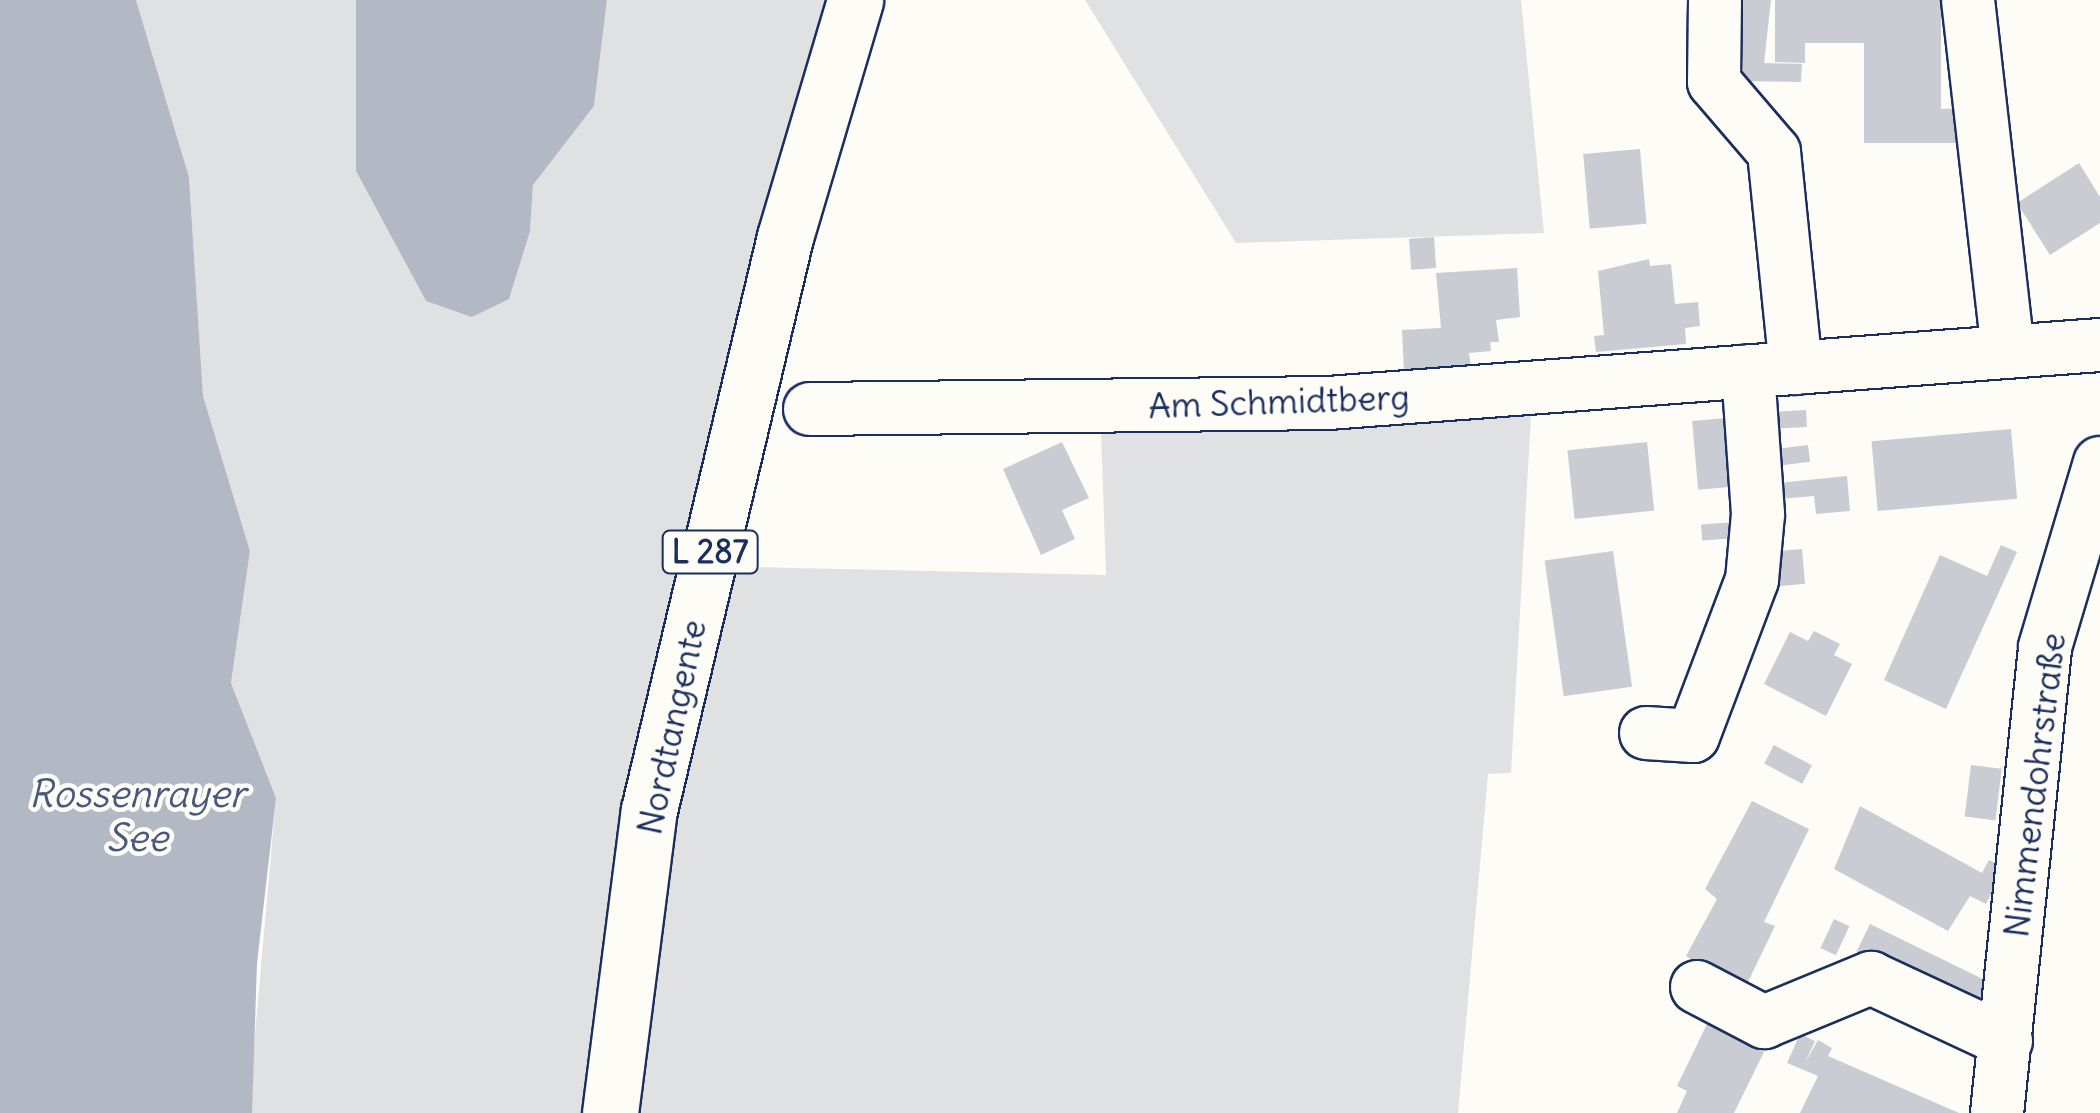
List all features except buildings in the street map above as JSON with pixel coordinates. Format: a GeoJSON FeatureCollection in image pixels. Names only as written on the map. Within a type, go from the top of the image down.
{"type":"FeatureCollection","features":[{"type":"Feature","properties":{"kind":"main road","name":"Nordtangente"},"geometry":{"type":"LineString","coordinates":[[610,1113],[649,810],[785,237],[856,0]]}},
{"type":"Feature","properties":{"kind":"street"},"geometry":{"type":"LineString","coordinates":[[1646,733],[1692,736],[1752,580],[1772,370],[1774,152],[1714,82],[1715,0]]}},
{"type":"Feature","properties":{"kind":"street"},"geometry":{"type":"LineString","coordinates":[[1968,0],[2008,352]]}},
{"type":"Feature","properties":{"kind":"street","name":"Am Schmidtberg"},"geometry":{"type":"LineString","coordinates":[[810,409],[1328,404],[2100,345]]}},
{"type":"Feature","properties":{"kind":"street","name":"Nimmendohrstraße"},"geometry":{"type":"LineString","coordinates":[[1997,1113],[2044,647],[2100,463]]}},
{"type":"Feature","properties":{"kind":"street"},"geometry":{"type":"LineString","coordinates":[[1697,987],[1764,1022],[1871,978],[2006,1041]]}},
{"type":"Feature","properties":{"kind":"shaded area"},"geometry":{"type":"Polygon","coordinates":[[[136,0],[356,0],[356,171],[426,301],[530,231],[533,185],[594,106],[607,0],[855,0],[707,566],[1106,575],[1101,431],[1531,415],[1511,773],[1488,774],[1458,1113],[248,1113],[276,798],[231,683],[250,551],[203,396],[189,177],[136,0]]]}},
{"type":"Feature","properties":{"kind":"shaded area"},"geometry":{"type":"Polygon","coordinates":[[[1085,0],[1521,0],[1544,233],[1236,243],[1085,0]]]}},
{"type":"Feature","properties":{"kind":"water","name":"Rossenrayer See"},"geometry":{"type":"Polygon","coordinates":[[[0,0],[136,0],[189,177],[203,396],[250,551],[231,683],[276,798],[257,963],[252,1113],[0,1113],[0,0]]]}},
{"type":"Feature","properties":{"kind":"water"},"geometry":{"type":"Polygon","coordinates":[[[356,0],[607,0],[594,106],[533,185],[530,231],[509,299],[472,317],[426,301],[356,171],[356,0]]]}}]}
